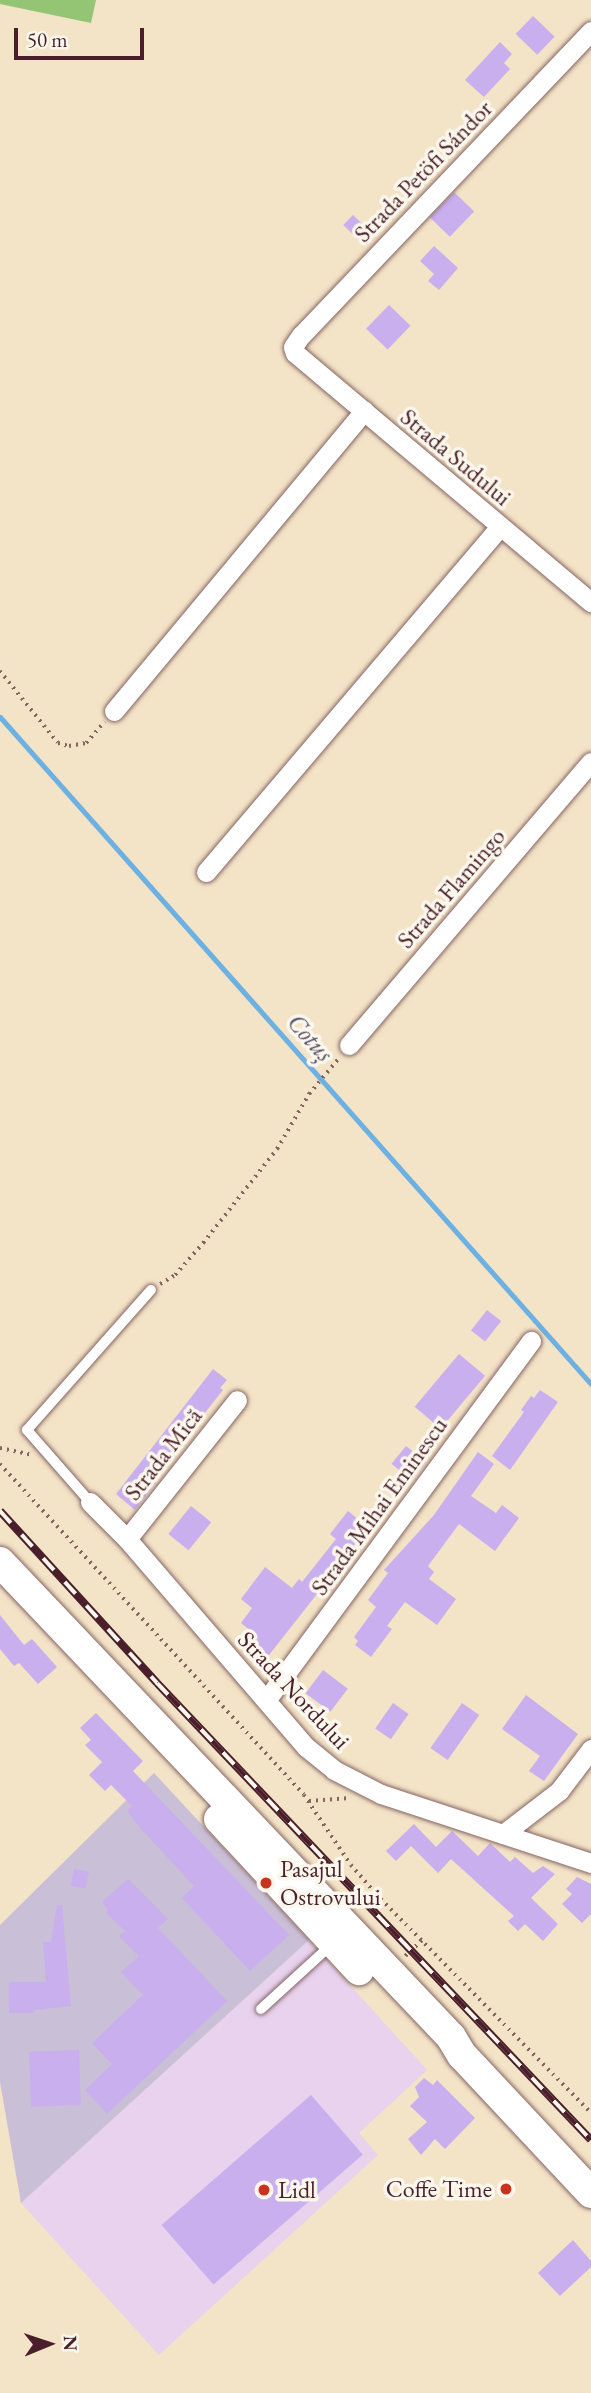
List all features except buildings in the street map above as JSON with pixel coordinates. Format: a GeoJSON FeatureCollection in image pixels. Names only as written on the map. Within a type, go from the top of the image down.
{"type":"FeatureCollection","features":[{"type":"Feature","properties":{"kind":"main road"},"geometry":{"type":"LineString","coordinates":[[0,1562],[181,1756],[200,1771],[341,1936],[451,2037],[462,2055],[591,2193]]}},
{"type":"Feature","properties":{"kind":"street","name":"Strada Petöfi Sándor"},"geometry":{"type":"LineString","coordinates":[[293,347],[301,335],[591,31]]}},
{"type":"Feature","properties":{"kind":"street","name":"Strada Sudului"},"geometry":{"type":"LineString","coordinates":[[293,347],[295,353],[591,602]]}},
{"type":"Feature","properties":{"kind":"street"},"geometry":{"type":"LineString","coordinates":[[114,711],[364,411]]}},
{"type":"Feature","properties":{"kind":"street"},"geometry":{"type":"LineString","coordinates":[[206,872],[500,526]]}},
{"type":"Feature","properties":{"kind":"street","name":"Strada Flamingo"},"geometry":{"type":"LineString","coordinates":[[349,1045],[591,762]]}},
{"type":"Feature","properties":{"kind":"street","name":"Strada Mihai Eminescu"},"geometry":{"type":"LineString","coordinates":[[267,1699],[531,1341]]}},
{"type":"Feature","properties":{"kind":"street","name":"Strada Mică"},"geometry":{"type":"LineString","coordinates":[[127,1539],[237,1400]]}},
{"type":"Feature","properties":{"kind":"street","name":"Strada Nordului"},"geometry":{"type":"LineString","coordinates":[[90,1502],[127,1539],[306,1746],[334,1770],[358,1784],[591,1863]]}},
{"type":"Feature","properties":{"kind":"street"},"geometry":{"type":"LineString","coordinates":[[503,1834],[559,1791],[591,1749]]}},
{"type":"Feature","properties":{"kind":"lane"},"geometry":{"type":"LineString","coordinates":[[90,1502],[27,1430],[151,1290]]}},
{"type":"Feature","properties":{"kind":"lane"},"geometry":{"type":"LineString","coordinates":[[261,2009],[341,1936]]}},
{"type":"Feature","properties":{"kind":"path"},"geometry":{"type":"LineString","coordinates":[[0,671],[58,743],[69,746],[86,743],[114,711]]}},
{"type":"Feature","properties":{"kind":"path"},"geometry":{"type":"LineString","coordinates":[[151,1290],[175,1275],[203,1243],[277,1149],[309,1094],[349,1045]]}},
{"type":"Feature","properties":{"kind":"path"},"geometry":{"type":"LineString","coordinates":[[0,1448],[52,1458]]}},
{"type":"Feature","properties":{"kind":"path"},"geometry":{"type":"LineString","coordinates":[[0,1464],[309,1801],[351,1866],[376,1894],[591,2113]]}},
{"type":"Feature","properties":{"kind":"path"},"geometry":{"type":"LineString","coordinates":[[309,1801],[359,1797]]}},
{"type":"Feature","properties":{"kind":"shaded area"},"geometry":{"type":"Polygon","coordinates":[[[154,1773],[309,1940],[21,2203],[0,2082],[0,1925],[154,1773]]]}},
{"type":"Feature","properties":{"kind":"shaded area"},"geometry":{"type":"Polygon","coordinates":[[[309,1940],[427,2070],[359,2133],[378,2155],[159,2355],[21,2203],[309,1940]]]}},
{"type":"Feature","properties":{"kind":"green space"},"geometry":{"type":"Polygon","coordinates":[[[0,0],[96,0],[91,23],[0,4],[0,0]]]}},
{"type":"Feature","properties":{"kind":"waterway","name":"Cotuș"},"geometry":{"type":"LineString","coordinates":[[0,717],[591,1384]]}},
{"type":"Feature","properties":{"kind":"railway"},"geometry":{"type":"LineString","coordinates":[[0,1511],[157,1683],[591,2140]]}},
{"type":"Feature","properties":{"kind":"place","name":"Pasajul Ostrovului"},"geometry":{"type":"Point","coordinates":[266,1883]}},
{"type":"Feature","properties":{"kind":"place","name":"Coffe Time"},"geometry":{"type":"Point","coordinates":[506,2189]}},
{"type":"Feature","properties":{"kind":"place","name":"Lidl"},"geometry":{"type":"Point","coordinates":[264,2190]}}]}
